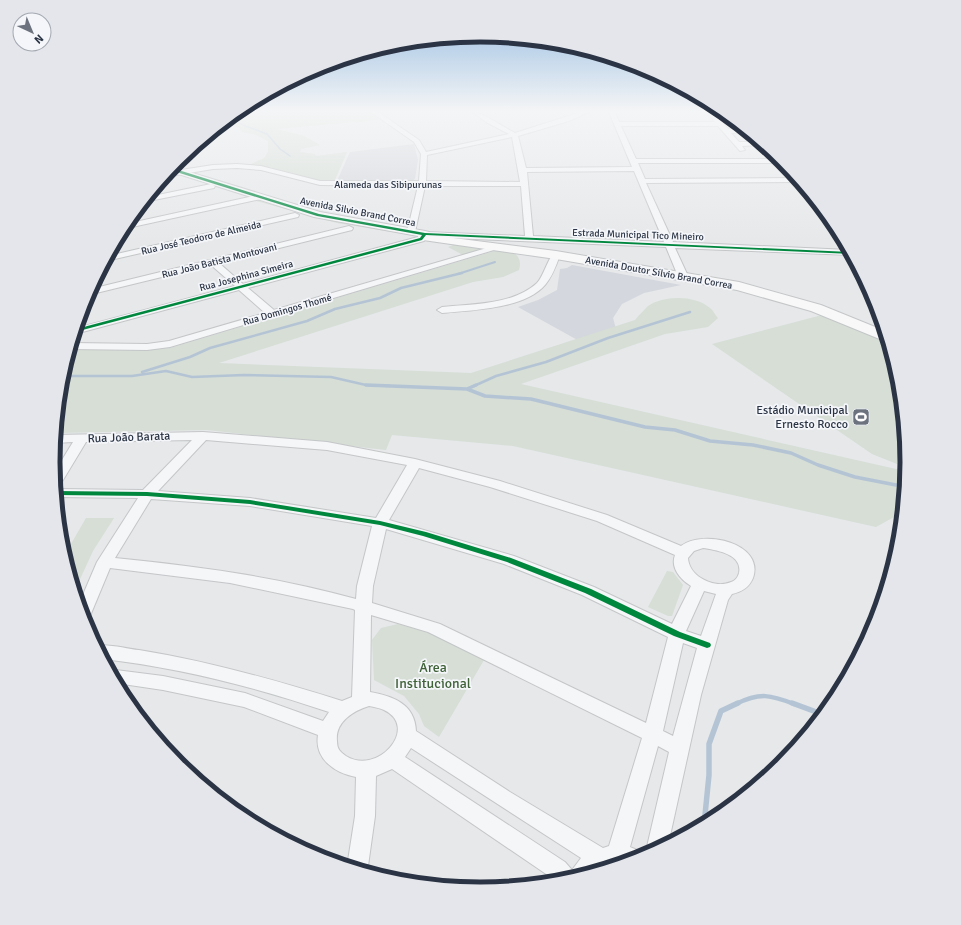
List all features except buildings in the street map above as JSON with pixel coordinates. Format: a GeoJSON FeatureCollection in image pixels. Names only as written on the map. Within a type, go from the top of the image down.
{"type":"FeatureCollection","features":[{"type":"Feature","properties":{"kind":"main road","name":"Avenida Silvio Brand Correa"},"geometry":{"type":"LineString","coordinates":[[175,173],[211,186],[318,215],[411,232],[423,237]]}},
{"type":"Feature","properties":{"kind":"main road","name":"Avenida Silvio Brand Correa"},"geometry":{"type":"LineString","coordinates":[[175,173],[253,198],[296,215],[349,228],[423,237]]}},
{"type":"Feature","properties":{"kind":"main road","name":"Avenida Doutor Sílvio Brand Correa"},"geometry":{"type":"LineString","coordinates":[[423,237],[556,255],[739,286],[791,300],[853,322],[881,334]]}},
{"type":"Feature","properties":{"kind":"street"},"geometry":{"type":"LineString","coordinates":[[411,232],[422,184],[424,155]]}},
{"type":"Feature","properties":{"kind":"street"},"geometry":{"type":"LineString","coordinates":[[520,155],[523,170],[529,239]]}},
{"type":"Feature","properties":{"kind":"street"},"geometry":{"type":"LineString","coordinates":[[630,155],[683,276]]}},
{"type":"Feature","properties":{"kind":"street"},"geometry":{"type":"LineString","coordinates":[[632,161],[774,161]]}},
{"type":"Feature","properties":{"kind":"street","name":"Alameda das Sibipurunas"},"geometry":{"type":"LineString","coordinates":[[177,171],[213,166],[237,166],[262,169],[320,183],[524,184]]}},
{"type":"Feature","properties":{"kind":"street"},"geometry":{"type":"LineString","coordinates":[[523,170],[636,169]]}},
{"type":"Feature","properties":{"kind":"street"},"geometry":{"type":"LineString","coordinates":[[641,181],[792,180]]}},
{"type":"Feature","properties":{"kind":"street"},"geometry":{"type":"LineString","coordinates":[[154,198],[211,186]]}},
{"type":"Feature","properties":{"kind":"street"},"geometry":{"type":"LineString","coordinates":[[135,224],[253,198]]}},
{"type":"Feature","properties":{"kind":"street","name":"Rua José Teodoro de Almeida"},"geometry":{"type":"LineString","coordinates":[[113,258],[296,215]]}},
{"type":"Feature","properties":{"kind":"street","name":"Rua João Batista Montovani"},"geometry":{"type":"LineString","coordinates":[[97,290],[349,228]]}},
{"type":"Feature","properties":{"kind":"street","name":"Estrada Municipal Tico Mineiro"},"geometry":{"type":"LineString","coordinates":[[423,237],[529,239],[845,253]]}},
{"type":"Feature","properties":{"kind":"street","name":"Rua Josephina Simeira"},"geometry":{"type":"LineString","coordinates":[[81,330],[423,237]]}},
{"type":"Feature","properties":{"kind":"street","name":"Rua Domingos Thomé"},"geometry":{"type":"LineString","coordinates":[[76,346],[159,346],[500,247]]}},
{"type":"Feature","properties":{"kind":"street"},"geometry":{"type":"LineString","coordinates":[[442,310],[502,302],[532,291],[541,285],[547,276],[556,255]]}},
{"type":"Feature","properties":{"kind":"street"},"geometry":{"type":"LineString","coordinates":[[213,262],[272,314]]}},
{"type":"Feature","properties":{"kind":"street"},"geometry":{"type":"LineString","coordinates":[[101,282],[105,288]]}},
{"type":"Feature","properties":{"kind":"street"},"geometry":{"type":"LineString","coordinates":[[86,607],[105,562],[147,494],[202,436]]}},
{"type":"Feature","properties":{"kind":"street","name":"Rua João Barata"},"geometry":{"type":"LineString","coordinates":[[61,439],[202,436],[327,446],[415,463],[495,484],[602,518],[683,553]]}},
{"type":"Feature","properties":{"kind":"street"},"geometry":{"type":"LineString","coordinates":[[60,473],[82,438]]}},
{"type":"Feature","properties":{"kind":"street"},"geometry":{"type":"LineString","coordinates":[[360,701],[362,685],[361,638],[365,606],[365,586],[380,523],[415,463]]}},
{"type":"Feature","properties":{"kind":"street"},"geometry":{"type":"LineString","coordinates":[[61,493],[147,494],[250,502],[380,523],[424,534],[509,560],[588,591],[678,634],[707,645]]}},
{"type":"Feature","properties":{"kind":"street"},"geometry":{"type":"LineString","coordinates":[[703,543],[718,544],[738,552],[748,567],[747,577],[740,584],[727,588],[714,588],[700,584],[685,572],[681,562],[683,553],[691,546],[703,543]]}},
{"type":"Feature","properties":{"kind":"street"},"geometry":{"type":"LineString","coordinates":[[105,562],[157,567],[263,583],[365,606],[434,628],[680,748]]}},
{"type":"Feature","properties":{"kind":"street"},"geometry":{"type":"LineString","coordinates":[[618,858],[678,634],[694,593],[700,584]]}},
{"type":"Feature","properties":{"kind":"street"},"geometry":{"type":"LineString","coordinates":[[658,844],[692,695],[720,600],[727,588]]}},
{"type":"Feature","properties":{"kind":"street"},"geometry":{"type":"LineString","coordinates":[[105,653],[165,660],[221,672],[277,687],[343,709]]}},
{"type":"Feature","properties":{"kind":"street"},"geometry":{"type":"LineString","coordinates":[[118,676],[163,683],[239,699],[328,730]]}},
{"type":"Feature","properties":{"kind":"street"},"geometry":{"type":"LineString","coordinates":[[378,700],[394,706],[405,718],[408,735],[405,744],[392,759],[383,764],[366,769],[352,768],[336,759],[327,746],[328,730],[333,718],[343,709],[360,701],[378,700]]}},
{"type":"Feature","properties":{"kind":"street"},"geometry":{"type":"LineString","coordinates":[[408,735],[510,803],[618,858]]}},
{"type":"Feature","properties":{"kind":"street"},"geometry":{"type":"LineString","coordinates":[[392,759],[557,869],[562,875]]}},
{"type":"Feature","properties":{"kind":"street"},"geometry":{"type":"LineString","coordinates":[[358,865],[365,816],[366,769]]}},
{"type":"Feature","properties":{"kind":"street"},"geometry":{"type":"LineString","coordinates":[[586,870],[592,862],[618,858]]}},
{"type":"Feature","properties":{"kind":"shaded area"},"geometry":{"type":"Polygon","coordinates":[[[349,155],[417,155],[418,160],[415,179],[411,181],[337,181],[349,155]]]}},
{"type":"Feature","properties":{"kind":"shaded area"},"geometry":{"type":"Polygon","coordinates":[[[572,265],[681,285],[644,293],[622,304],[613,318],[616,329],[581,342],[518,307],[538,300],[557,290],[560,269],[567,268],[572,265]]]}},
{"type":"Feature","properties":{"kind":"green space"},"geometry":{"type":"Polygon","coordinates":[[[266,155],[346,155],[335,180],[317,180],[269,167],[260,169],[247,166],[264,158],[266,155]]]}},
{"type":"Feature","properties":{"kind":"green space"},"geometry":{"type":"Polygon","coordinates":[[[260,200],[319,217],[416,236],[337,223],[256,201],[260,200]]]}},
{"type":"Feature","properties":{"kind":"green space"},"geometry":{"type":"Polygon","coordinates":[[[456,244],[476,247],[480,251],[465,256],[448,247],[456,244]]]}},
{"type":"Feature","properties":{"kind":"green space"},"geometry":{"type":"Polygon","coordinates":[[[501,249],[510,251],[516,255],[520,261],[519,270],[503,277],[473,282],[219,363],[471,373],[635,320],[648,306],[655,302],[671,298],[688,299],[704,304],[711,309],[718,318],[708,327],[665,334],[521,384],[901,469],[897,515],[876,527],[513,446],[392,435],[386,450],[207,430],[61,433],[68,380],[76,348],[170,348],[501,249]]]}},
{"type":"Feature","properties":{"kind":"green space","name":"Estádio Municipal Ernesto Rocco"},"geometry":{"type":"Polygon","coordinates":[[[822,315],[871,335],[883,342],[893,380],[897,408],[901,465],[872,454],[712,344],[822,315]]]}},
{"type":"Feature","properties":{"kind":"green space"},"geometry":{"type":"Polygon","coordinates":[[[86,518],[114,518],[93,551],[78,584],[69,548],[86,518]]]}},
{"type":"Feature","properties":{"kind":"green space"},"geometry":{"type":"Polygon","coordinates":[[[667,571],[673,572],[683,585],[672,616],[668,616],[648,607],[667,571]]]}},
{"type":"Feature","properties":{"kind":"green space","name":"Área Institucional"},"geometry":{"type":"Polygon","coordinates":[[[398,624],[430,633],[484,660],[439,737],[424,726],[419,714],[404,696],[374,680],[372,640],[381,628],[398,624]]]}},
{"type":"Feature","properties":{"kind":"waterway"},"geometry":{"type":"LineString","coordinates":[[458,274],[495,262]]}},
{"type":"Feature","properties":{"kind":"waterway"},"geometry":{"type":"LineString","coordinates":[[142,372],[190,357],[210,348],[307,321],[335,309],[380,298],[401,288],[458,274]]}},
{"type":"Feature","properties":{"kind":"waterway"},"geometry":{"type":"LineString","coordinates":[[474,386],[496,376],[546,362],[608,338],[690,312]]}},
{"type":"Feature","properties":{"kind":"waterway"},"geometry":{"type":"LineString","coordinates":[[69,376],[132,376],[166,371],[192,377],[244,375],[331,377],[366,385]]}},
{"type":"Feature","properties":{"kind":"waterway"},"geometry":{"type":"LineString","coordinates":[[366,385],[467,389]]}},
{"type":"Feature","properties":{"kind":"waterway"},"geometry":{"type":"LineString","coordinates":[[366,385],[390,386]]}},
{"type":"Feature","properties":{"kind":"waterway"},"geometry":{"type":"LineString","coordinates":[[467,389],[476,385]]}},
{"type":"Feature","properties":{"kind":"waterway"},"geometry":{"type":"LineString","coordinates":[[467,389],[485,396],[531,399],[645,427],[675,430],[710,441],[753,445],[791,453],[818,465],[855,477],[900,485]]}},
{"type":"Feature","properties":{"kind":"waterway"},"geometry":{"type":"LineString","coordinates":[[738,703],[759,696],[765,696],[794,704]]}},
{"type":"Feature","properties":{"kind":"waterway"},"geometry":{"type":"LineString","coordinates":[[705,818],[709,775],[709,744],[721,711],[738,703]]}},
{"type":"Feature","properties":{"kind":"waterway"},"geometry":{"type":"LineString","coordinates":[[792,703],[818,713]]}},
{"type":"Feature","properties":{"kind":"cycle path"},"geometry":{"type":"LineString","coordinates":[[177,171],[318,215],[425,234],[845,253]]}},
{"type":"Feature","properties":{"kind":"cycle path"},"geometry":{"type":"LineString","coordinates":[[81,330],[421,239],[425,234]]}},
{"type":"Feature","properties":{"kind":"cycle path"},"geometry":{"type":"LineString","coordinates":[[61,493],[147,494],[250,502],[380,523],[424,534],[509,560],[588,591],[677,634],[707,645]]}},
{"type":"Feature","properties":{"kind":"place","name":"Estádio Municipal Ernesto Rocco"},"geometry":{"type":"Point","coordinates":[861,417]}}]}
